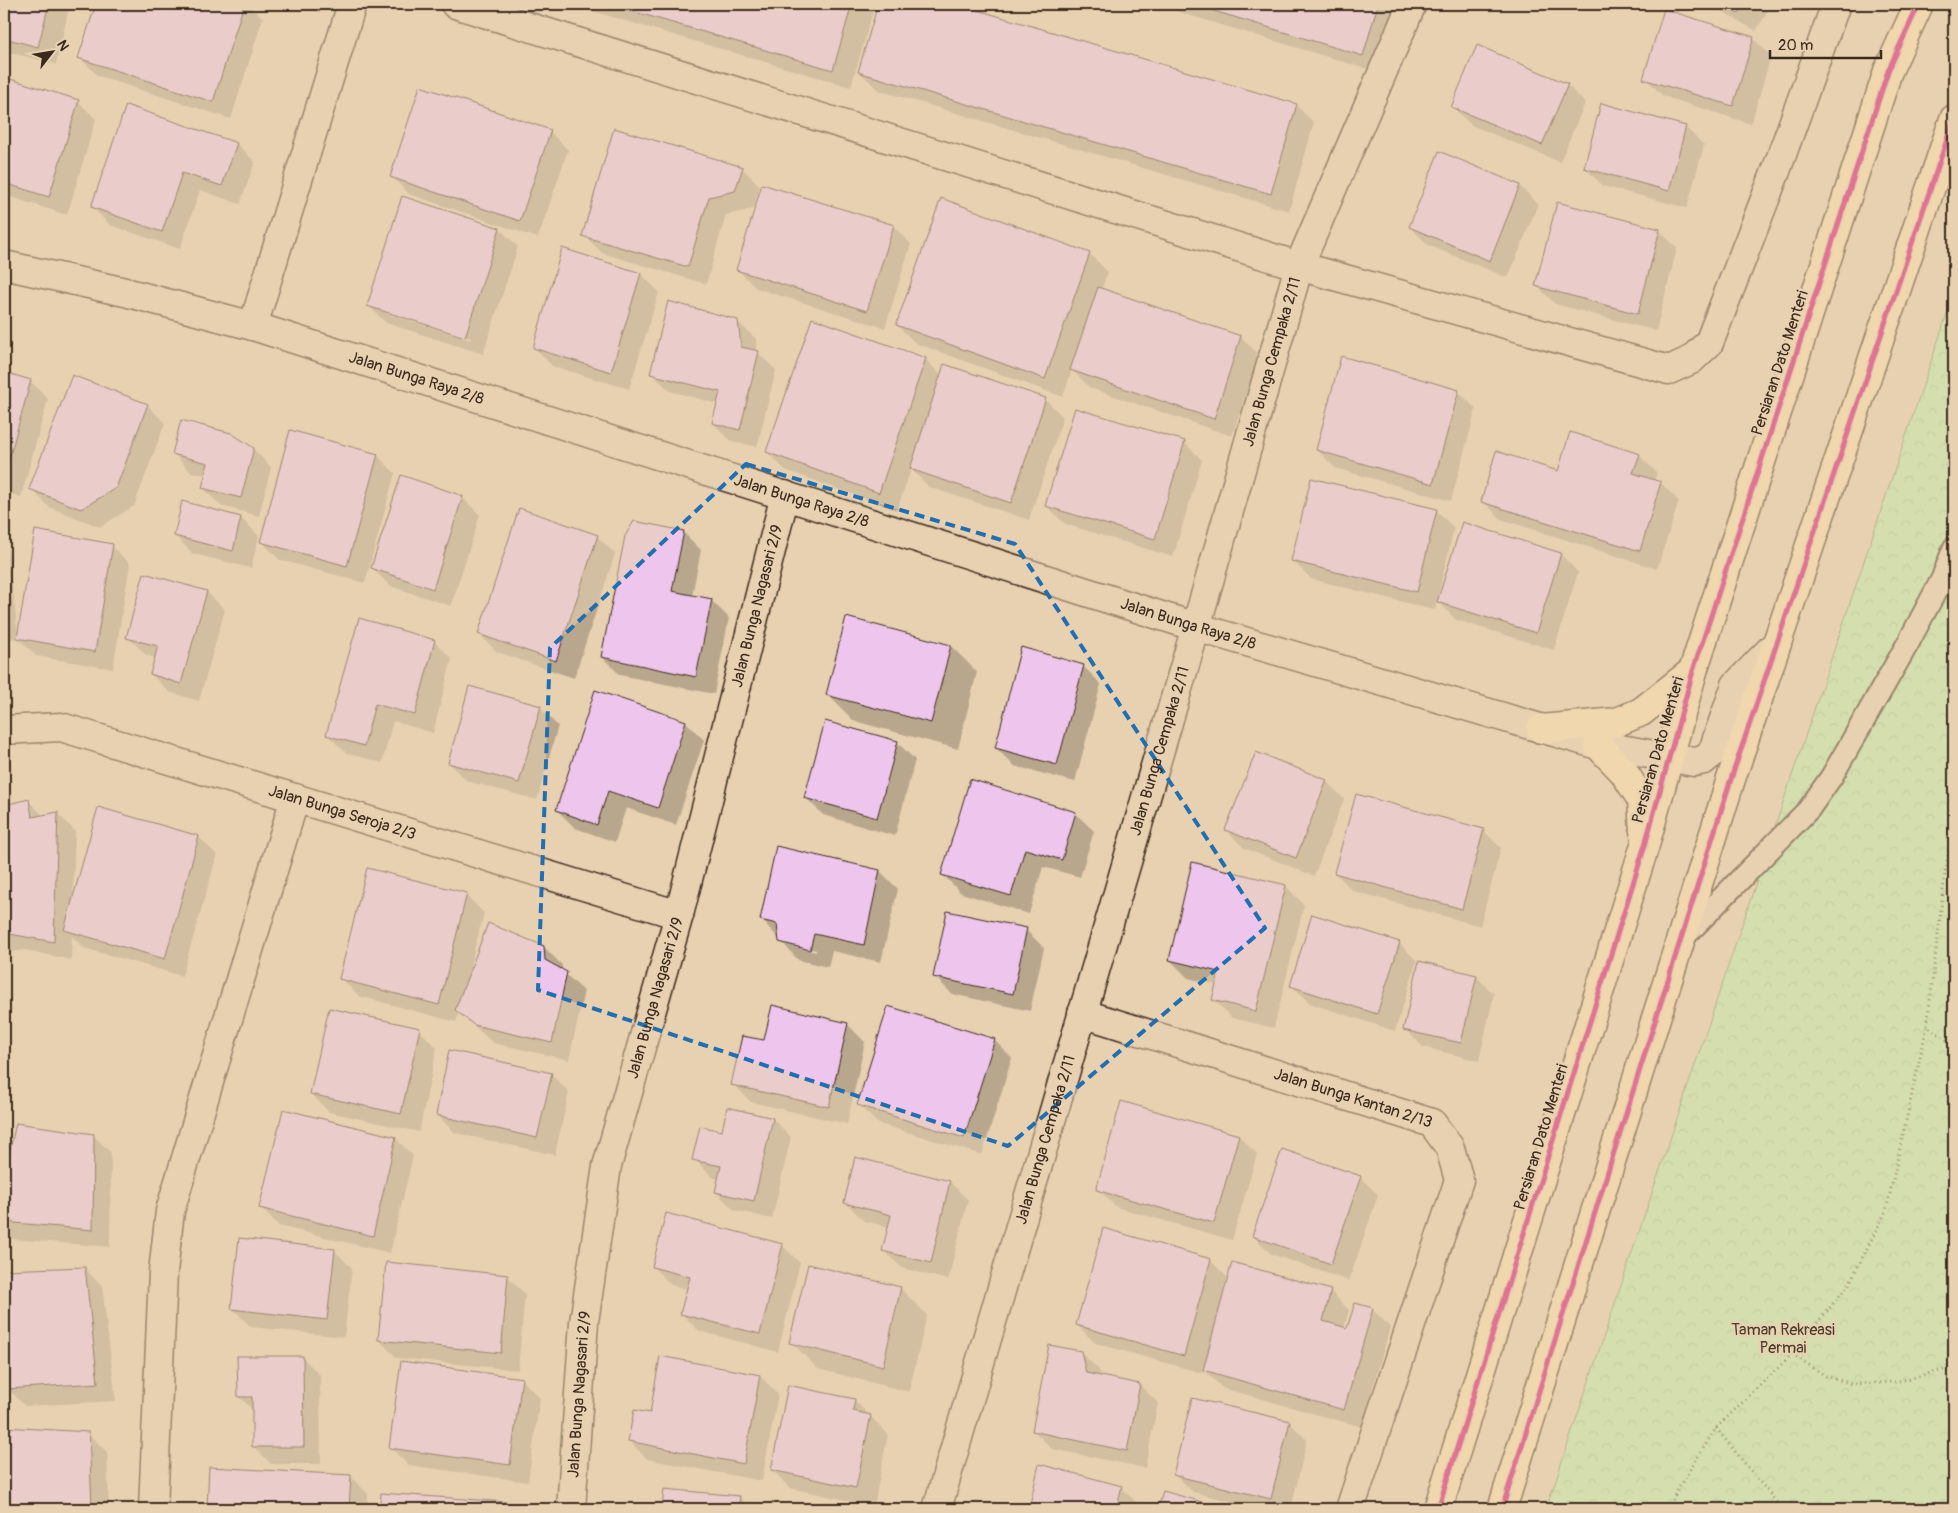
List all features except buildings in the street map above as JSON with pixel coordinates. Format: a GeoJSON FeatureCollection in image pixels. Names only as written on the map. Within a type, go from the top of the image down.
{"type":"FeatureCollection","features":[{"type":"Feature","properties":{"kind":"main road","name":"Persiaran Dato Menteri"},"geometry":{"type":"LineString","coordinates":[[1438,1509],[1645,845],[1694,671],[1888,71],[1919,4]]}},
{"type":"Feature","properties":{"kind":"main road"},"geometry":{"type":"LineString","coordinates":[[1502,1509],[1731,779],[1954,119]]}},
{"type":"Feature","properties":{"kind":"main road"},"geometry":{"type":"LineString","coordinates":[[1541,730],[1617,722],[1642,712],[1694,671]]}},
{"type":"Feature","properties":{"kind":"main road"},"geometry":{"type":"LineString","coordinates":[[1598,745],[1623,771],[1642,800],[1645,845]]}},
{"type":"Feature","properties":{"kind":"street"},"geometry":{"type":"LineString","coordinates":[[254,326],[352,4]]}},
{"type":"Feature","properties":{"kind":"street"},"geometry":{"type":"LineString","coordinates":[[455,4],[1299,266],[1669,370],[1691,360],[1710,343],[1776,170],[1836,4]]}},
{"type":"Feature","properties":{"kind":"street","name":"Jalan Bunga Cempaka 2/11"},"geometry":{"type":"LineString","coordinates":[[936,1509],[1196,627],[1299,266],[1412,4]]}},
{"type":"Feature","properties":{"kind":"street","name":"Jalan Bunga Raya 2/8"},"geometry":{"type":"LineString","coordinates":[[4,265],[125,292],[254,326],[1196,627],[1541,730],[1598,745],[1694,762],[1704,760],[1712,753],[1736,685],[1777,643]]}},
{"type":"Feature","properties":{"kind":"street","name":"Jalan Bunga Nagasari 2/9"},"geometry":{"type":"LineString","coordinates":[[571,1509],[584,1322],[607,1166],[679,915],[785,495]]}},
{"type":"Feature","properties":{"kind":"street","name":"Jalan Bunga Seroja 2/3"},"geometry":{"type":"LineString","coordinates":[[4,730],[61,727],[679,915]]}},
{"type":"Feature","properties":{"kind":"street"},"geometry":{"type":"LineString","coordinates":[[153,1509],[163,1272],[170,1211],[295,798]]}},
{"type":"Feature","properties":{"kind":"street","name":"Jalan Bunga Kantan 2/13"},"geometry":{"type":"LineString","coordinates":[[1082,1013],[1432,1123],[1450,1148],[1459,1180],[1350,1509]]}},
{"type":"Feature","properties":{"kind":"lane"},"geometry":{"type":"LineString","coordinates":[[1680,941],[1809,809],[1832,776],[1907,644],[1942,579],[1954,548]]}},
{"type":"Feature","properties":{"kind":"path"},"geometry":{"type":"LineString","coordinates":[[1668,1509],[1716,1428],[1792,1354],[1849,1284],[1886,1211],[1927,1026],[1946,866],[1954,826]]}},
{"type":"Feature","properties":{"kind":"path"},"geometry":{"type":"LineString","coordinates":[[1927,1026],[1954,1045]]}},
{"type":"Feature","properties":{"kind":"path"},"geometry":{"type":"LineString","coordinates":[[1792,1354],[1826,1376],[1852,1384],[1895,1382],[1943,1370],[1954,1365]]}},
{"type":"Feature","properties":{"kind":"path"},"geometry":{"type":"LineString","coordinates":[[1716,1428],[1782,1509]]}},
{"type":"Feature","properties":{"kind":"highlighted area"},"geometry":{"type":"Polygon","coordinates":[[[746,464],[1015,544],[1265,928],[1008,1146],[538,990],[550,648],[746,464]]]}},
{"type":"Feature","properties":{"kind":"green space","name":"Taman Rekreasi Permai"},"geometry":{"type":"Polygon","coordinates":[[[1954,293],[1954,1509],[1546,1509],[1954,293]]]}},
{"type":"Feature","properties":{"kind":"cycle path"},"geometry":{"type":"LineString","coordinates":[[1438,1509],[1645,845],[1693,671],[1888,71],[1919,4]]}},
{"type":"Feature","properties":{"kind":"cycle path"},"geometry":{"type":"LineString","coordinates":[[1502,1509],[1731,779],[1954,119]]}}]}
